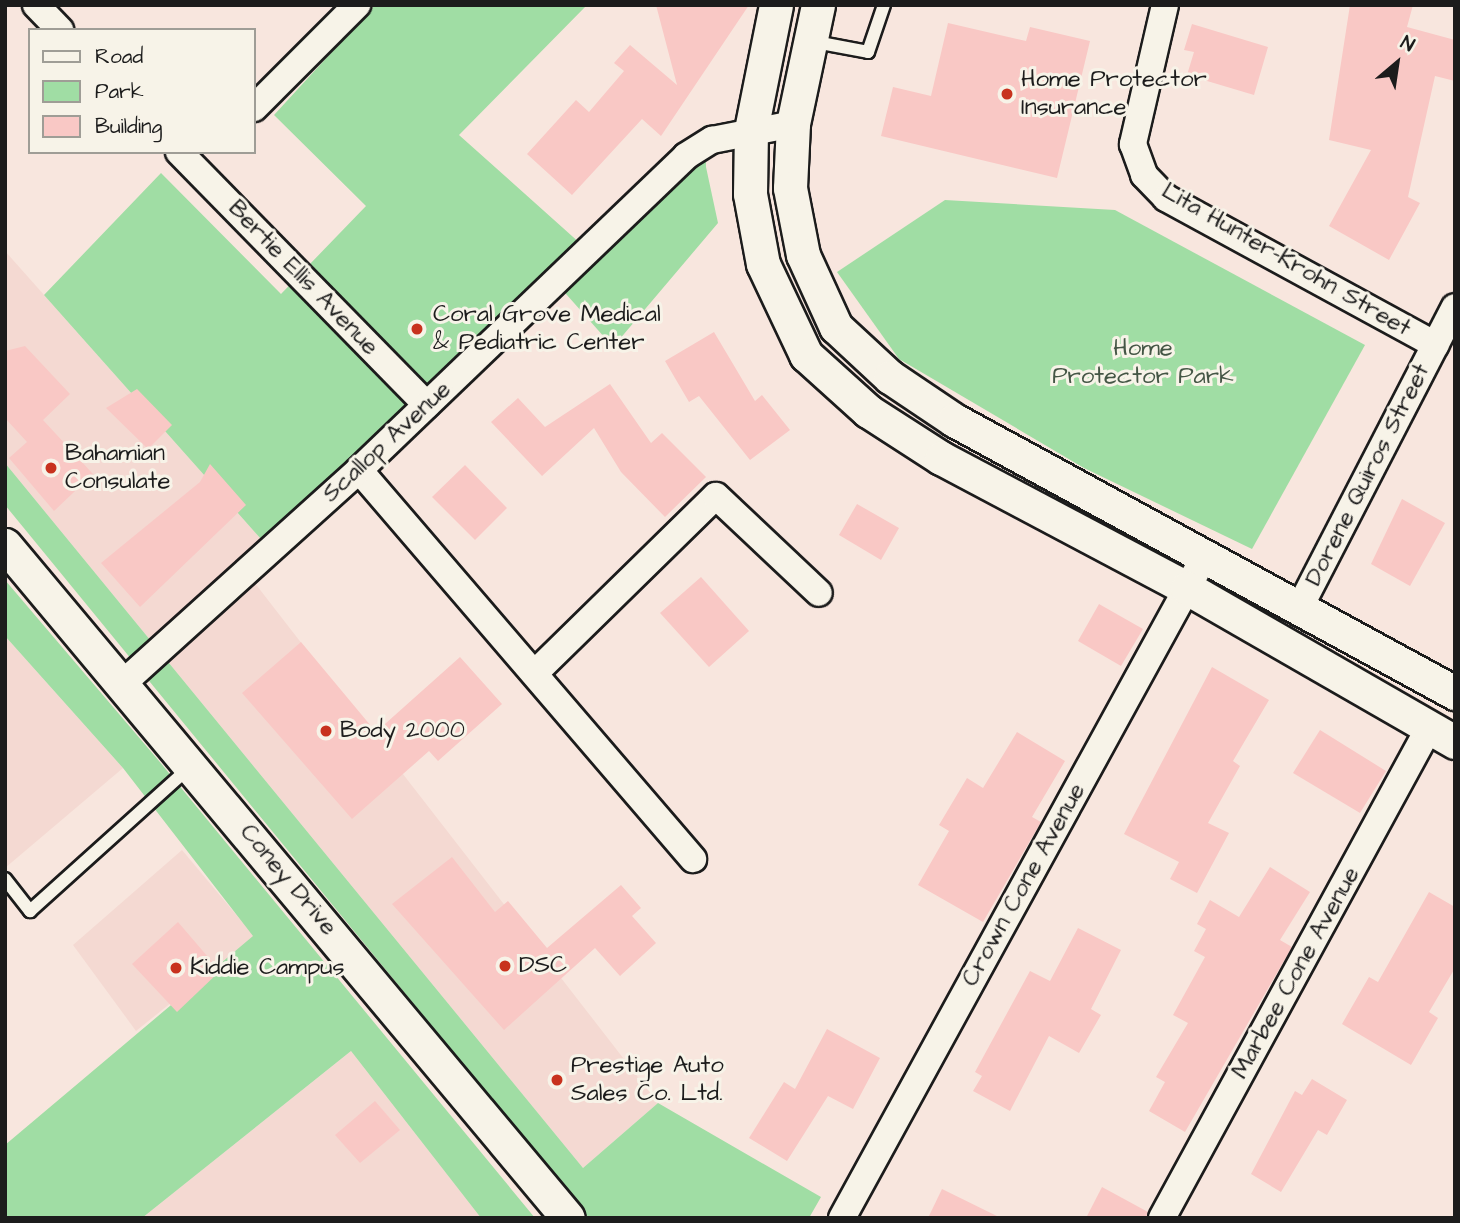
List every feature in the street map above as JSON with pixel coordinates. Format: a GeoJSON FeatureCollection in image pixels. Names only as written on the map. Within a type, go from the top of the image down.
{"type":"FeatureCollection","features":[{"type":"Feature","properties":{"kind":"street"},"geometry":{"type":"LineString","coordinates":[[36,5],[58,28]]}},
{"type":"Feature","properties":{"kind":"street"},"geometry":{"type":"LineString","coordinates":[[256,106],[357,5]]}},
{"type":"Feature","properties":{"kind":"street"},"geometry":{"type":"LineString","coordinates":[[776,5],[751,130],[750,194],[763,264],[806,355],[868,411],[941,458],[1187,588],[1442,735]]}},
{"type":"Feature","properties":{"kind":"street"},"geometry":{"type":"LineString","coordinates":[[818,5],[793,124],[790,188],[803,255],[836,327],[890,377],[954,420],[1207,552],[1455,693]]}},
{"type":"Feature","properties":{"kind":"street","name":"Lita Hunter-Krohn Street"},"geometry":{"type":"LineString","coordinates":[[1165,5],[1133,144],[1144,175],[1166,198],[1436,345]]}},
{"type":"Feature","properties":{"kind":"street","name":"Scallop Avenue"},"geometry":{"type":"LineString","coordinates":[[121,685],[359,470],[687,156],[712,140],[751,130],[793,124]]}},
{"type":"Feature","properties":{"kind":"street","name":"Bertie Ellis Avenue"},"geometry":{"type":"LineString","coordinates":[[194,157],[427,405]]}},
{"type":"Feature","properties":{"kind":"street","name":"Dorene Quiros Street"},"geometry":{"type":"LineString","coordinates":[[1301,605],[1455,307]]}},
{"type":"Feature","properties":{"kind":"street"},"geometry":{"type":"LineString","coordinates":[[359,470],[537,671],[693,859]]}},
{"type":"Feature","properties":{"kind":"street"},"geometry":{"type":"LineString","coordinates":[[537,671],[716,496],[819,593]]}},
{"type":"Feature","properties":{"kind":"street","name":"Coney Drive"},"geometry":{"type":"LineString","coordinates":[[5,545],[568,1218]]}},
{"type":"Feature","properties":{"kind":"street","name":"Crown Cone Avenue"},"geometry":{"type":"LineString","coordinates":[[842,1218],[1207,552]]}},
{"type":"Feature","properties":{"kind":"street","name":"Marbee Cone Avenue"},"geometry":{"type":"LineString","coordinates":[[1162,1218],[1442,735]]}},
{"type":"Feature","properties":{"kind":"lane"},"geometry":{"type":"LineString","coordinates":[[810,41],[868,52],[884,5]]}},
{"type":"Feature","properties":{"kind":"lane"},"geometry":{"type":"LineString","coordinates":[[5,879],[30,911],[191,767]]}},
{"type":"Feature","properties":{"kind":"shaded area"},"geometry":{"type":"Polygon","coordinates":[[[5,251],[261,539],[237,560],[658,1103],[583,1168],[5,463],[5,251]]]}},
{"type":"Feature","properties":{"kind":"shaded area"},"geometry":{"type":"Polygon","coordinates":[[[5,636],[123,768],[5,868],[5,636]]]}},
{"type":"Feature","properties":{"kind":"shaded area"},"geometry":{"type":"Polygon","coordinates":[[[182,850],[254,936],[136,1031],[73,945],[182,850]]]}},
{"type":"Feature","properties":{"kind":"shaded area"},"geometry":{"type":"Polygon","coordinates":[[[351,1051],[481,1218],[142,1218],[351,1051]]]}},
{"type":"Feature","properties":{"kind":"green space"},"geometry":{"type":"Polygon","coordinates":[[[375,5],[587,5],[459,135],[582,245],[705,125],[706,167],[718,223],[613,347],[551,277],[261,539],[44,295],[161,173],[281,294],[366,206],[274,115],[375,5]]]}},
{"type":"Feature","properties":{"kind":"green space","name":"Home Protector Park"},"geometry":{"type":"Polygon","coordinates":[[[945,200],[1115,210],[1365,345],[1252,549],[1084,468],[899,359],[837,272],[945,200]]]}},
{"type":"Feature","properties":{"kind":"green space"},"geometry":{"type":"Polygon","coordinates":[[[5,463],[583,1168],[658,1103],[821,1197],[809,1218],[589,1218],[5,505],[5,463]]]}},
{"type":"Feature","properties":{"kind":"green space"},"geometry":{"type":"Polygon","coordinates":[[[5,580],[159,761],[535,1218],[481,1218],[351,1051],[142,1218],[6,1218],[5,1145],[253,936],[123,768],[5,636],[5,580]]]}},
{"type":"Feature","properties":{"kind":"building"},"geometry":{"type":"Polygon","coordinates":[[[656,5],[749,5],[661,136],[642,119],[572,195],[527,154],[576,100],[589,112],[624,71],[614,63],[630,45],[677,85],[656,5]]]}},
{"type":"Feature","properties":{"kind":"building"},"geometry":{"type":"Polygon","coordinates":[[[1350,5],[1413,5],[1407,27],[1455,40],[1455,81],[1435,76],[1408,197],[1420,203],[1389,260],[1329,226],[1371,150],[1329,140],[1350,5]]]}},
{"type":"Feature","properties":{"kind":"building"},"geometry":{"type":"Polygon","coordinates":[[[948,23],[1026,41],[1030,27],[1090,41],[1057,178],[881,136],[893,87],[931,96],[948,23]]]}},
{"type":"Feature","properties":{"kind":"building"},"geometry":{"type":"Polygon","coordinates":[[[1192,24],[1268,47],[1254,95],[1187,75],[1194,52],[1184,50],[1192,24]]]}},
{"type":"Feature","properties":{"kind":"building"},"geometry":{"type":"Polygon","coordinates":[[[714,332],[755,401],[762,395],[790,430],[750,460],[699,396],[689,402],[665,361],[714,332]]]}},
{"type":"Feature","properties":{"kind":"building"},"geometry":{"type":"Polygon","coordinates":[[[25,346],[70,394],[43,420],[93,474],[54,511],[9,458],[27,442],[5,418],[5,351],[25,346]]]}},
{"type":"Feature","properties":{"kind":"building"},"geometry":{"type":"Polygon","coordinates":[[[610,384],[651,443],[662,433],[706,477],[665,517],[621,472],[594,428],[542,476],[491,422],[518,398],[545,427],[610,384]]]}},
{"type":"Feature","properties":{"kind":"building"},"geometry":{"type":"Polygon","coordinates":[[[137,389],[172,425],[148,449],[106,408],[137,389]]]}},
{"type":"Feature","properties":{"kind":"building"},"geometry":{"type":"Polygon","coordinates":[[[210,464],[246,505],[140,607],[101,563],[200,482],[210,464]]]}},
{"type":"Feature","properties":{"kind":"building"},"geometry":{"type":"Polygon","coordinates":[[[465,465],[507,508],[475,540],[432,497],[465,465]]]}},
{"type":"Feature","properties":{"kind":"building"},"geometry":{"type":"Polygon","coordinates":[[[1402,499],[1445,523],[1410,586],[1371,564],[1402,499]]]}},
{"type":"Feature","properties":{"kind":"building"},"geometry":{"type":"Polygon","coordinates":[[[857,504],[899,528],[881,560],[839,535],[857,504]]]}},
{"type":"Feature","properties":{"kind":"building"},"geometry":{"type":"Polygon","coordinates":[[[701,577],[749,631],[709,667],[660,613],[701,577]]]}},
{"type":"Feature","properties":{"kind":"building"},"geometry":{"type":"Polygon","coordinates":[[[1099,604],[1143,629],[1121,666],[1078,641],[1099,604]]]}},
{"type":"Feature","properties":{"kind":"building","name":"Body 2000"},"geometry":{"type":"Polygon","coordinates":[[[301,642],[376,732],[460,657],[502,704],[438,761],[429,751],[352,819],[242,693],[301,642]]]}},
{"type":"Feature","properties":{"kind":"building"},"geometry":{"type":"Polygon","coordinates":[[[1212,667],[1269,700],[1233,761],[1240,766],[1208,823],[1229,833],[1197,893],[1170,879],[1179,862],[1124,834],[1212,667]]]}},
{"type":"Feature","properties":{"kind":"building"},"geometry":{"type":"Polygon","coordinates":[[[1320,730],[1386,771],[1360,813],[1293,773],[1320,730]]]}},
{"type":"Feature","properties":{"kind":"building"},"geometry":{"type":"Polygon","coordinates":[[[1017,732],[1065,761],[1032,817],[1041,822],[983,922],[918,885],[949,831],[939,825],[967,778],[983,788],[1017,732]]]}},
{"type":"Feature","properties":{"kind":"building"},"geometry":{"type":"Polygon","coordinates":[[[452,857],[495,912],[508,901],[547,948],[621,885],[641,908],[632,916],[656,943],[620,976],[595,948],[504,1030],[392,904],[452,857]]]}},
{"type":"Feature","properties":{"kind":"building"},"geometry":{"type":"Polygon","coordinates":[[[1270,867],[1310,892],[1280,940],[1292,947],[1185,1132],[1149,1111],[1165,1082],[1156,1077],[1188,1023],[1173,1015],[1205,957],[1194,951],[1206,929],[1197,924],[1210,900],[1239,917],[1270,867]]]}},
{"type":"Feature","properties":{"kind":"building"},"geometry":{"type":"Polygon","coordinates":[[[1429,892],[1455,907],[1455,968],[1429,1012],[1438,1018],[1411,1065],[1342,1024],[1369,977],[1378,982],[1429,892]]]}},
{"type":"Feature","properties":{"kind":"building","name":"Kiddie Campus"},"geometry":{"type":"Polygon","coordinates":[[[178,922],[220,971],[177,1012],[132,964],[178,922]]]}},
{"type":"Feature","properties":{"kind":"building"},"geometry":{"type":"Polygon","coordinates":[[[1078,928],[1121,950],[1091,1009],[1101,1015],[1079,1053],[1049,1036],[1010,1111],[973,1091],[982,1076],[975,1072],[1030,971],[1050,981],[1078,928]]]}},
{"type":"Feature","properties":{"kind":"building"},"geometry":{"type":"Polygon","coordinates":[[[827,1029],[880,1058],[853,1109],[828,1096],[787,1161],[749,1138],[784,1082],[795,1089],[827,1029]]]}},
{"type":"Feature","properties":{"kind":"building"},"geometry":{"type":"Polygon","coordinates":[[[1312,1079],[1347,1100],[1327,1135],[1318,1130],[1281,1192],[1251,1174],[1295,1091],[1302,1095],[1312,1079]]]}},
{"type":"Feature","properties":{"kind":"building"},"geometry":{"type":"Polygon","coordinates":[[[375,1101],[400,1130],[360,1163],[335,1135],[375,1101]]]}},
{"type":"Feature","properties":{"kind":"building"},"geometry":{"type":"Polygon","coordinates":[[[1102,1187],[1148,1212],[1146,1218],[1086,1218],[1102,1187]]]}},
{"type":"Feature","properties":{"kind":"building"},"geometry":{"type":"Polygon","coordinates":[[[942,1189],[1001,1218],[928,1218],[942,1189]]]}},
{"type":"Feature","properties":{"kind":"place","name":"Home Protector Insurance"},"geometry":{"type":"Point","coordinates":[1007,94]}},
{"type":"Feature","properties":{"kind":"place","name":"Coral Grove Medical & Pediatric Center"},"geometry":{"type":"Point","coordinates":[417,329]}},
{"type":"Feature","properties":{"kind":"place","name":"Bahamian Consulate"},"geometry":{"type":"Point","coordinates":[51,468]}},
{"type":"Feature","properties":{"kind":"place","name":"Body 2000"},"geometry":{"type":"Point","coordinates":[326,731]}},
{"type":"Feature","properties":{"kind":"place","name":"DSC"},"geometry":{"type":"Point","coordinates":[505,966]}},
{"type":"Feature","properties":{"kind":"place","name":"Kiddie Campus"},"geometry":{"type":"Point","coordinates":[176,968]}},
{"type":"Feature","properties":{"kind":"place","name":"Prestige Auto Sales Co. Ltd."},"geometry":{"type":"Point","coordinates":[557,1080]}}]}
